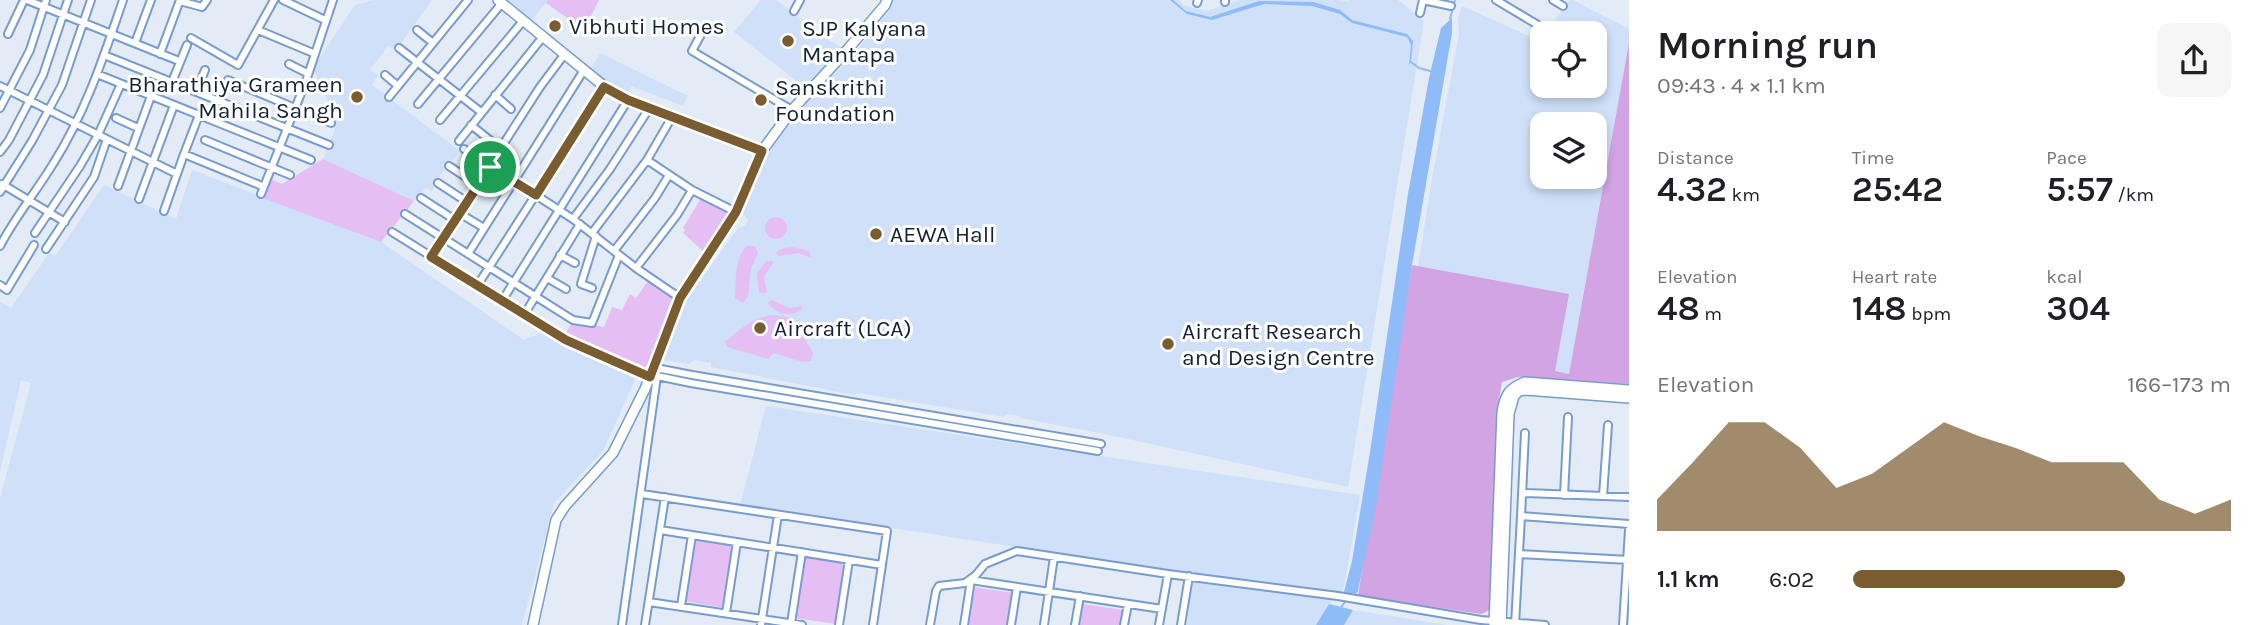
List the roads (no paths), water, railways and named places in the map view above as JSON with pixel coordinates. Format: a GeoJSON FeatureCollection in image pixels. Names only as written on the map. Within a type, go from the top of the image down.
{"type":"FeatureCollection","features":[{"type":"Feature","properties":{"kind":"street"},"geometry":{"type":"LineString","coordinates":[[8,34],[26,0],[45,3],[63,15],[179,61]]}},
{"type":"Feature","properties":{"kind":"street"},"geometry":{"type":"LineString","coordinates":[[0,152],[50,59],[68,0]]}},
{"type":"Feature","properties":{"kind":"street"},"geometry":{"type":"LineString","coordinates":[[65,222],[1,187],[49,111],[62,85],[91,0]]}},
{"type":"Feature","properties":{"kind":"street"},"geometry":{"type":"LineString","coordinates":[[0,246],[54,163],[74,123],[97,74],[123,0]]}},
{"type":"Feature","properties":{"kind":"street"},"geometry":{"type":"LineString","coordinates":[[135,43],[151,0]]}},
{"type":"Feature","properties":{"kind":"street"},"geometry":{"type":"LineString","coordinates":[[160,54],[180,0],[202,7],[207,0]]}},
{"type":"Feature","properties":{"kind":"street"},"geometry":{"type":"LineString","coordinates":[[172,82],[189,42],[239,65],[274,0]]}},
{"type":"Feature","properties":{"kind":"street"},"geometry":{"type":"LineString","coordinates":[[283,0],[325,20]]}},
{"type":"Feature","properties":{"kind":"street"},"geometry":{"type":"LineString","coordinates":[[184,154],[262,190],[333,0]]}},
{"type":"Feature","properties":{"kind":"street"},"geometry":{"type":"LineString","coordinates":[[390,97],[468,0]]}},
{"type":"Feature","properties":{"kind":"street"},"geometry":{"type":"LineString","coordinates":[[794,11],[800,0]]}},
{"type":"Feature","properties":{"kind":"street"},"geometry":{"type":"LineString","coordinates":[[533,625],[556,520],[565,506],[613,453],[653,375],[680,298],[736,212],[762,151],[792,110],[848,49],[887,0]]}},
{"type":"Feature","properties":{"kind":"street"},"geometry":{"type":"LineString","coordinates":[[1420,13],[1423,0],[1451,6]]}},
{"type":"Feature","properties":{"kind":"street"},"geometry":{"type":"LineString","coordinates":[[1496,0],[1531,21]]}},
{"type":"Feature","properties":{"kind":"street"},"geometry":{"type":"LineString","coordinates":[[1553,0],[1563,6]]}},
{"type":"Feature","properties":{"kind":"street"},"geometry":{"type":"LineString","coordinates":[[418,104],[500,2],[604,87],[628,100],[718,132],[762,151]]}},
{"type":"Feature","properties":{"kind":"street"},"geometry":{"type":"LineString","coordinates":[[0,108],[30,50],[45,3]]}},
{"type":"Feature","properties":{"kind":"street"},"geometry":{"type":"LineString","coordinates":[[440,120],[523,21]]}},
{"type":"Feature","properties":{"kind":"street"},"geometry":{"type":"LineString","coordinates":[[705,27],[692,51],[792,110]]}},
{"type":"Feature","properties":{"kind":"street"},"geometry":{"type":"LineString","coordinates":[[258,30],[313,53]]}},
{"type":"Feature","properties":{"kind":"street"},"geometry":{"type":"LineString","coordinates":[[417,30],[433,43]]}},
{"type":"Feature","properties":{"kind":"street"},"geometry":{"type":"LineString","coordinates":[[459,141],[542,38]]}},
{"type":"Feature","properties":{"kind":"street"},"geometry":{"type":"LineString","coordinates":[[399,48],[481,112]]}},
{"type":"Feature","properties":{"kind":"street"},"geometry":{"type":"LineString","coordinates":[[104,55],[329,145]]}},
{"type":"Feature","properties":{"kind":"street"},"geometry":{"type":"LineString","coordinates":[[431,257],[564,55]]}},
{"type":"Feature","properties":{"kind":"street"},"geometry":{"type":"LineString","coordinates":[[289,64],[307,73]]}},
{"type":"Feature","properties":{"kind":"street"},"geometry":{"type":"LineString","coordinates":[[196,92],[205,70]]}},
{"type":"Feature","properties":{"kind":"street"},"geometry":{"type":"LineString","coordinates":[[468,254],[584,70]]}},
{"type":"Feature","properties":{"kind":"street"},"geometry":{"type":"LineString","coordinates":[[97,74],[311,160]]}},
{"type":"Feature","properties":{"kind":"street"},"geometry":{"type":"LineString","coordinates":[[385,75],[398,86]]}},
{"type":"Feature","properties":{"kind":"street"},"geometry":{"type":"LineString","coordinates":[[228,80],[331,123]]}},
{"type":"Feature","properties":{"kind":"street"},"geometry":{"type":"LineString","coordinates":[[36,233],[98,135],[121,84]]}},
{"type":"Feature","properties":{"kind":"street"},"geometry":{"type":"LineString","coordinates":[[0,86],[177,174]]}},
{"type":"Feature","properties":{"kind":"street"},"geometry":{"type":"LineString","coordinates":[[477,286],[604,87]]}},
{"type":"Feature","properties":{"kind":"street"},"geometry":{"type":"LineString","coordinates":[[495,95],[511,109]]}},
{"type":"Feature","properties":{"kind":"street"},"geometry":{"type":"LineString","coordinates":[[118,186],[151,96]]}},
{"type":"Feature","properties":{"kind":"street"},"geometry":{"type":"LineString","coordinates":[[502,301],[628,100]]}},
{"type":"Feature","properties":{"kind":"street"},"geometry":{"type":"LineString","coordinates":[[139,199],[174,105]]}},
{"type":"Feature","properties":{"kind":"street"},"geometry":{"type":"LineString","coordinates":[[573,219],[610,170],[650,107]]}},
{"type":"Feature","properties":{"kind":"street"},"geometry":{"type":"LineString","coordinates":[[164,211],[199,115]]}},
{"type":"Feature","properties":{"kind":"street"},"geometry":{"type":"LineString","coordinates":[[592,288],[581,284],[594,235],[647,160],[672,117]]}},
{"type":"Feature","properties":{"kind":"street"},"geometry":{"type":"LineString","coordinates":[[116,118],[138,128]]}},
{"type":"Feature","properties":{"kind":"street"},"geometry":{"type":"LineString","coordinates":[[471,125],[501,149]]}},
{"type":"Feature","properties":{"kind":"street"},"geometry":{"type":"LineString","coordinates":[[46,249],[94,177],[107,139]]}},
{"type":"Feature","properties":{"kind":"street"},"geometry":{"type":"LineString","coordinates":[[205,140],[290,175]]}},
{"type":"Feature","properties":{"kind":"street"},"geometry":{"type":"LineString","coordinates":[[464,149],[559,209],[680,298]]}},
{"type":"Feature","properties":{"kind":"street"},"geometry":{"type":"LineString","coordinates":[[647,160],[692,190],[736,212]]}},
{"type":"Feature","properties":{"kind":"street"},"geometry":{"type":"LineString","coordinates":[[449,166],[478,185]]}},
{"type":"Feature","properties":{"kind":"street"},"geometry":{"type":"LineString","coordinates":[[405,214],[573,320],[592,323],[617,253],[669,175]]}},
{"type":"Feature","properties":{"kind":"street"},"geometry":{"type":"LineString","coordinates":[[438,183],[467,202]]}},
{"type":"Feature","properties":{"kind":"street"},"geometry":{"type":"LineString","coordinates":[[636,268],[677,215],[692,190]]}},
{"type":"Feature","properties":{"kind":"street"},"geometry":{"type":"LineString","coordinates":[[421,198],[484,228]]}},
{"type":"Feature","properties":{"kind":"street"},"geometry":{"type":"LineString","coordinates":[[524,315],[580,224]]}},
{"type":"Feature","properties":{"kind":"street"},"geometry":{"type":"LineString","coordinates":[[391,232],[577,346],[653,375]]}},
{"type":"Feature","properties":{"kind":"street"},"geometry":{"type":"LineString","coordinates":[[0,285],[7,290],[34,245]]}},
{"type":"Feature","properties":{"kind":"street"},"geometry":{"type":"LineString","coordinates":[[560,256],[575,263]]}},
{"type":"Feature","properties":{"kind":"street"},"geometry":{"type":"LineString","coordinates":[[547,278],[566,289]]}},
{"type":"Feature","properties":{"kind":"street"},"geometry":{"type":"LineString","coordinates":[[622,625],[642,494],[653,375],[661,369],[1100,448]]}},
{"type":"Feature","properties":{"kind":"street"},"geometry":{"type":"LineString","coordinates":[[1498,623],[1502,412],[1508,391],[1525,382],[1629,390]]}},
{"type":"Feature","properties":{"kind":"street"},"geometry":{"type":"LineString","coordinates":[[1498,623],[1509,414],[1514,396],[1519,391],[1526,390],[1629,398]]}},
{"type":"Feature","properties":{"kind":"street"},"geometry":{"type":"LineString","coordinates":[[1564,495],[1568,417]]}},
{"type":"Feature","properties":{"kind":"street"},"geometry":{"type":"LineString","coordinates":[[1603,496],[1608,425]]}},
{"type":"Feature","properties":{"kind":"street"},"geometry":{"type":"LineString","coordinates":[[1515,624],[1525,433]]}},
{"type":"Feature","properties":{"kind":"street"},"geometry":{"type":"LineString","coordinates":[[642,494],[887,531],[873,625]]}},
{"type":"Feature","properties":{"kind":"street"},"geometry":{"type":"LineString","coordinates":[[1522,495],[1629,497]]}},
{"type":"Feature","properties":{"kind":"street"},"geometry":{"type":"LineString","coordinates":[[645,625],[665,497]]}},
{"type":"Feature","properties":{"kind":"street"},"geometry":{"type":"LineString","coordinates":[[761,622],[778,514]]}},
{"type":"Feature","properties":{"kind":"street"},"geometry":{"type":"LineString","coordinates":[[1521,516],[1629,524]]}},
{"type":"Feature","properties":{"kind":"street"},"geometry":{"type":"LineString","coordinates":[[660,530],[882,565]]}},
{"type":"Feature","properties":{"kind":"street"},"geometry":{"type":"LineString","coordinates":[[1623,625],[1629,530]]}},
{"type":"Feature","properties":{"kind":"street"},"geometry":{"type":"LineString","coordinates":[[681,606],[692,536]]}},
{"type":"Feature","properties":{"kind":"street"},"geometry":{"type":"LineString","coordinates":[[726,613],[737,542]]}},
{"type":"Feature","properties":{"kind":"street"},"geometry":{"type":"LineString","coordinates":[[930,625],[939,586],[965,583],[985,564],[1017,551],[1338,596],[1498,623],[1545,625]]}},
{"type":"Feature","properties":{"kind":"street"},"geometry":{"type":"LineString","coordinates":[[791,623],[802,552]]}},
{"type":"Feature","properties":{"kind":"street"},"geometry":{"type":"LineString","coordinates":[[1519,554],[1628,560]]}},
{"type":"Feature","properties":{"kind":"street"},"geometry":{"type":"LineString","coordinates":[[1044,625],[1054,557]]}},
{"type":"Feature","properties":{"kind":"street"},"geometry":{"type":"LineString","coordinates":[[839,625],[849,560]]}},
{"type":"Feature","properties":{"kind":"street"},"geometry":{"type":"LineString","coordinates":[[1159,625],[1168,574]]}},
{"type":"Feature","properties":{"kind":"street"},"geometry":{"type":"LineString","coordinates":[[1181,625],[1189,576]]}},
{"type":"Feature","properties":{"kind":"street"},"geometry":{"type":"LineString","coordinates":[[971,580],[1162,609]]}},
{"type":"Feature","properties":{"kind":"street"},"geometry":{"type":"LineString","coordinates":[[964,625],[971,580]]}},
{"type":"Feature","properties":{"kind":"street"},"geometry":{"type":"LineString","coordinates":[[1011,625],[1017,587]]}},
{"type":"Feature","properties":{"kind":"street"},"geometry":{"type":"LineString","coordinates":[[1075,625],[1080,596]]}},
{"type":"Feature","properties":{"kind":"street"},"geometry":{"type":"LineString","coordinates":[[649,601],[726,613],[761,622],[802,625]]}},
{"type":"Feature","properties":{"kind":"street"},"geometry":{"type":"LineString","coordinates":[[1125,625],[1128,604]]}},
{"type":"Feature","properties":{"kind":"water"},"geometry":{"type":"Polygon","coordinates":[[[1170,0],[1186,11],[1210,17],[1259,1],[1313,2],[1340,10],[1352,20],[1407,34],[1413,41],[1411,62],[1409,65],[1411,45],[1407,37],[1352,23],[1340,14],[1312,6],[1264,4],[1212,20],[1187,14],[1170,0]]]}},
{"type":"Feature","properties":{"kind":"water"},"geometry":{"type":"Polygon","coordinates":[[[1452,18],[1452,33],[1412,265],[1376,506],[1358,591],[1356,594],[1344,592],[1352,561],[1408,194],[1429,78],[1441,28],[1452,18]]]}},
{"type":"Feature","properties":{"kind":"water"},"geometry":{"type":"Polygon","coordinates":[[[1329,604],[1353,610],[1344,625],[1316,625],[1329,604]]]}},
{"type":"Feature","properties":{"kind":"waterway"},"geometry":{"type":"LineString","coordinates":[[1450,19],[1455,0]]}},
{"type":"Feature","properties":{"kind":"waterway"},"geometry":{"type":"LineString","coordinates":[[1411,62],[1430,71]]}},
{"type":"Feature","properties":{"kind":"waterway"},"geometry":{"type":"LineString","coordinates":[[1340,609],[1347,599]]}},
{"type":"Feature","properties":{"kind":"place","name":"Vibhuti Homes"},"geometry":{"type":"Point","coordinates":[555,26]}},
{"type":"Feature","properties":{"kind":"place","name":"SJP Kalyana Mantapa"},"geometry":{"type":"Point","coordinates":[788,41]}},
{"type":"Feature","properties":{"kind":"place","name":"Bharathiya Grameen Mahila Sangh"},"geometry":{"type":"Point","coordinates":[357,97]}},
{"type":"Feature","properties":{"kind":"place","name":"Sanskrithi Foundation"},"geometry":{"type":"Point","coordinates":[761,100]}},
{"type":"Feature","properties":{"kind":"place","name":"AEWA Hall"},"geometry":{"type":"Point","coordinates":[876,234]}},
{"type":"Feature","properties":{"kind":"place","name":"Aircraft (LCA)"},"geometry":{"type":"Point","coordinates":[760,328]}},
{"type":"Feature","properties":{"kind":"place","name":"Aircraft Research and Design Centre"},"geometry":{"type":"Point","coordinates":[1168,344]}}]}
